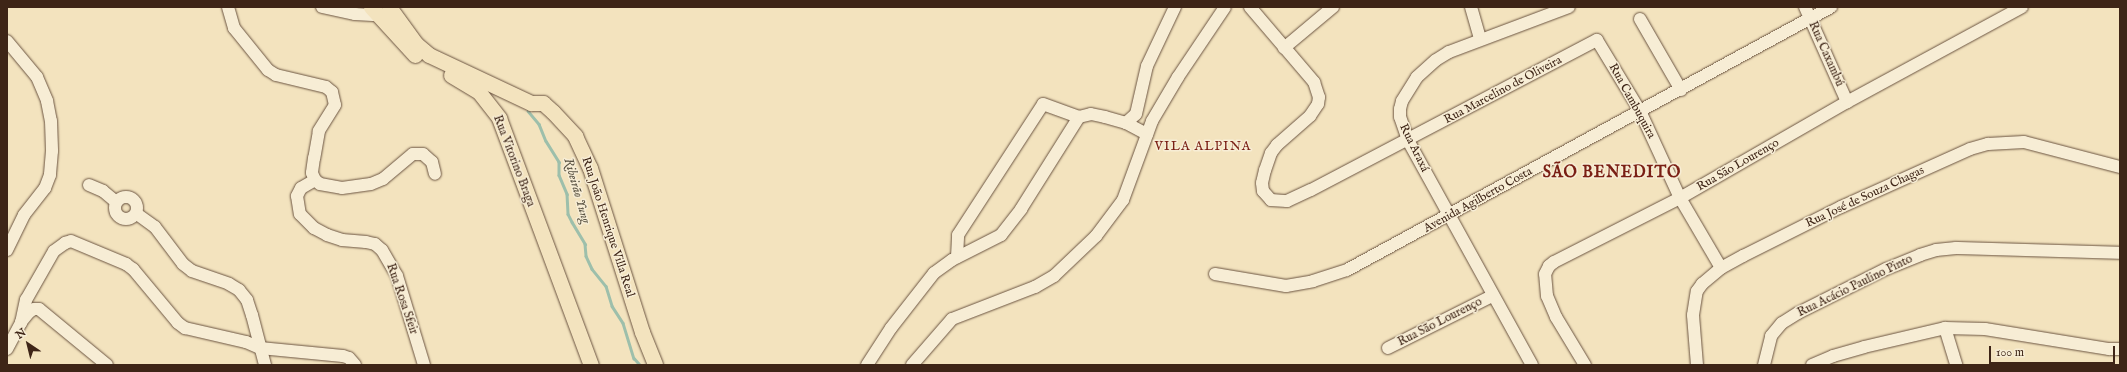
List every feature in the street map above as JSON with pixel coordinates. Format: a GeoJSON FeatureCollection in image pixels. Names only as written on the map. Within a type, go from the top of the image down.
{"type":"FeatureCollection","features":[{"type":"Feature","properties":{"kind":"main road","name":"Rua João Henrique Villa Real"},"geometry":{"type":"LineString","coordinates":[[389,7],[420,48],[453,66],[531,102],[543,103],[575,136],[590,168],[642,332],[655,365]]}},
{"type":"Feature","properties":{"kind":"main road","name":"Rua Vitorino Braga"},"geometry":{"type":"LineString","coordinates":[[374,11],[407,48],[422,61],[449,74],[478,92],[499,118],[591,365]]}},
{"type":"Feature","properties":{"kind":"street"},"geometry":{"type":"LineString","coordinates":[[228,7],[234,28],[268,70],[276,75],[326,87],[332,92],[335,105],[319,131],[313,167],[315,180],[327,187],[342,188],[371,184],[392,172],[413,154],[423,154],[432,162],[436,174]]}},
{"type":"Feature","properties":{"kind":"street"},"geometry":{"type":"LineString","coordinates":[[322,7],[355,14],[374,11]]}},
{"type":"Feature","properties":{"kind":"street"},"geometry":{"type":"LineString","coordinates":[[1126,123],[1136,114],[1147,66],[1175,7]]}},
{"type":"Feature","properties":{"kind":"street"},"geometry":{"type":"LineString","coordinates":[[912,365],[952,319],[1035,287],[1054,276],[1096,236],[1123,200],[1131,182],[1152,121],[1178,77],[1225,7]]}},
{"type":"Feature","properties":{"kind":"street"},"geometry":{"type":"LineString","coordinates":[[1250,7],[1284,48],[1332,7]]}},
{"type":"Feature","properties":{"kind":"street"},"geometry":{"type":"LineString","coordinates":[[1471,7],[1480,39]]}},
{"type":"Feature","properties":{"kind":"street","name":"Rua Araxá"},"geometry":{"type":"LineString","coordinates":[[1532,365],[1492,296],[1408,140],[1400,117],[1400,109],[1402,101],[1417,77],[1436,60],[1449,52],[1480,39],[1569,7]]}},
{"type":"Feature","properties":{"kind":"street","name":"Rua Caxambú"},"geometry":{"type":"LineString","coordinates":[[1805,7],[1847,102]]}},
{"type":"Feature","properties":{"kind":"street","name":"Avenida Agilberto Costa"},"geometry":{"type":"LineString","coordinates":[[1215,274],[1286,286],[1313,281],[1347,270],[1450,216],[1831,7]]}},
{"type":"Feature","properties":{"kind":"street","name":"Rua São Lourenço"},"geometry":{"type":"LineString","coordinates":[[1585,365],[1556,317],[1547,296],[1544,274],[1549,266],[1554,262],[1680,198],[1847,102],[2022,7]]}},
{"type":"Feature","properties":{"kind":"street"},"geometry":{"type":"LineString","coordinates":[[1640,19],[1681,90]]}},
{"type":"Feature","properties":{"kind":"street","name":"Rua Marcelino de Oliveira"},"geometry":{"type":"LineString","coordinates":[[1284,48],[1314,82],[1319,96],[1318,104],[1310,116],[1277,145],[1271,154],[1262,183],[1263,191],[1266,197],[1274,201],[1287,201],[1408,140],[1580,48],[1598,40]]}},
{"type":"Feature","properties":{"kind":"street","name":"Rua Cambuquira"},"geometry":{"type":"LineString","coordinates":[[1598,40],[1640,111],[1680,198],[1721,268]]}},
{"type":"Feature","properties":{"kind":"street"},"geometry":{"type":"LineString","coordinates":[[7,41],[37,77],[47,101],[52,151],[50,175],[45,188],[24,215],[7,250]]}},
{"type":"Feature","properties":{"kind":"street"},"geometry":{"type":"LineString","coordinates":[[957,258],[958,235],[1043,104],[1079,117],[1091,114],[1126,123],[1147,134]]}},
{"type":"Feature","properties":{"kind":"street"},"geometry":{"type":"LineString","coordinates":[[1136,114],[1152,121]]}},
{"type":"Feature","properties":{"kind":"street"},"geometry":{"type":"LineString","coordinates":[[867,365],[891,328],[934,273],[957,258],[1001,235],[1021,209],[1079,117]]}},
{"type":"Feature","properties":{"kind":"street","name":"Rua José de Souza Chagas"},"geometry":{"type":"LineString","coordinates":[[1697,365],[1693,315],[1697,291],[1702,284],[1721,268],[1841,207],[1970,148],[1988,144],[2024,142],[2120,167]]}},
{"type":"Feature","properties":{"kind":"street","name":"Rua Rosa Sfeir"},"geometry":{"type":"LineString","coordinates":[[315,180],[301,188],[297,196],[300,214],[314,228],[328,235],[342,240],[375,244],[382,250],[397,276],[424,365]]}},
{"type":"Feature","properties":{"kind":"street"},"geometry":{"type":"LineString","coordinates":[[89,185],[103,191],[116,202],[115,207],[120,216],[126,219],[137,214],[155,227],[183,264],[192,272],[229,284],[239,290],[247,300],[265,365]]}},
{"type":"Feature","properties":{"kind":"street"},"geometry":{"type":"LineString","coordinates":[[21,323],[26,300],[54,252],[65,242],[71,241],[126,264],[133,269],[178,323],[194,331],[246,342],[260,348],[343,356],[349,358],[355,365]]}},
{"type":"Feature","properties":{"kind":"street","name":"Rua Acácio Paulino Pinto"},"geometry":{"type":"LineString","coordinates":[[1764,365],[1771,336],[1782,323],[1879,272],[1920,255],[1936,250],[1956,248],[2120,253]]}},
{"type":"Feature","properties":{"kind":"street","name":"Rua São Lourenço"},"geometry":{"type":"LineString","coordinates":[[1388,348],[1492,296]]}},
{"type":"Feature","properties":{"kind":"street"},"geometry":{"type":"LineString","coordinates":[[7,349],[21,323],[29,312],[34,309],[39,309],[106,365]]}},
{"type":"Feature","properties":{"kind":"street"},"geometry":{"type":"LineString","coordinates":[[1945,328],[1956,365]]}},
{"type":"Feature","properties":{"kind":"street"},"geometry":{"type":"LineString","coordinates":[[1812,365],[1833,356],[1864,347],[1945,328],[1985,329],[2109,349],[2120,349]]}},
{"type":"Feature","properties":{"kind":"waterway","name":"Ribeirão Yung"},"geometry":{"type":"LineString","coordinates":[[528,111],[539,124],[546,141],[559,162],[559,175],[567,194],[568,214],[585,244],[586,256],[592,269],[606,286],[612,306],[623,323],[634,358],[640,365]]}},
{"type":"Feature","properties":{"kind":"district","name":"VILA ALPINA"},"geometry":{"type":"Point","coordinates":[1203,147]}},
{"type":"Feature","properties":{"kind":"district","name":"SÃO BENEDITO"},"geometry":{"type":"Point","coordinates":[1612,173]}}]}
